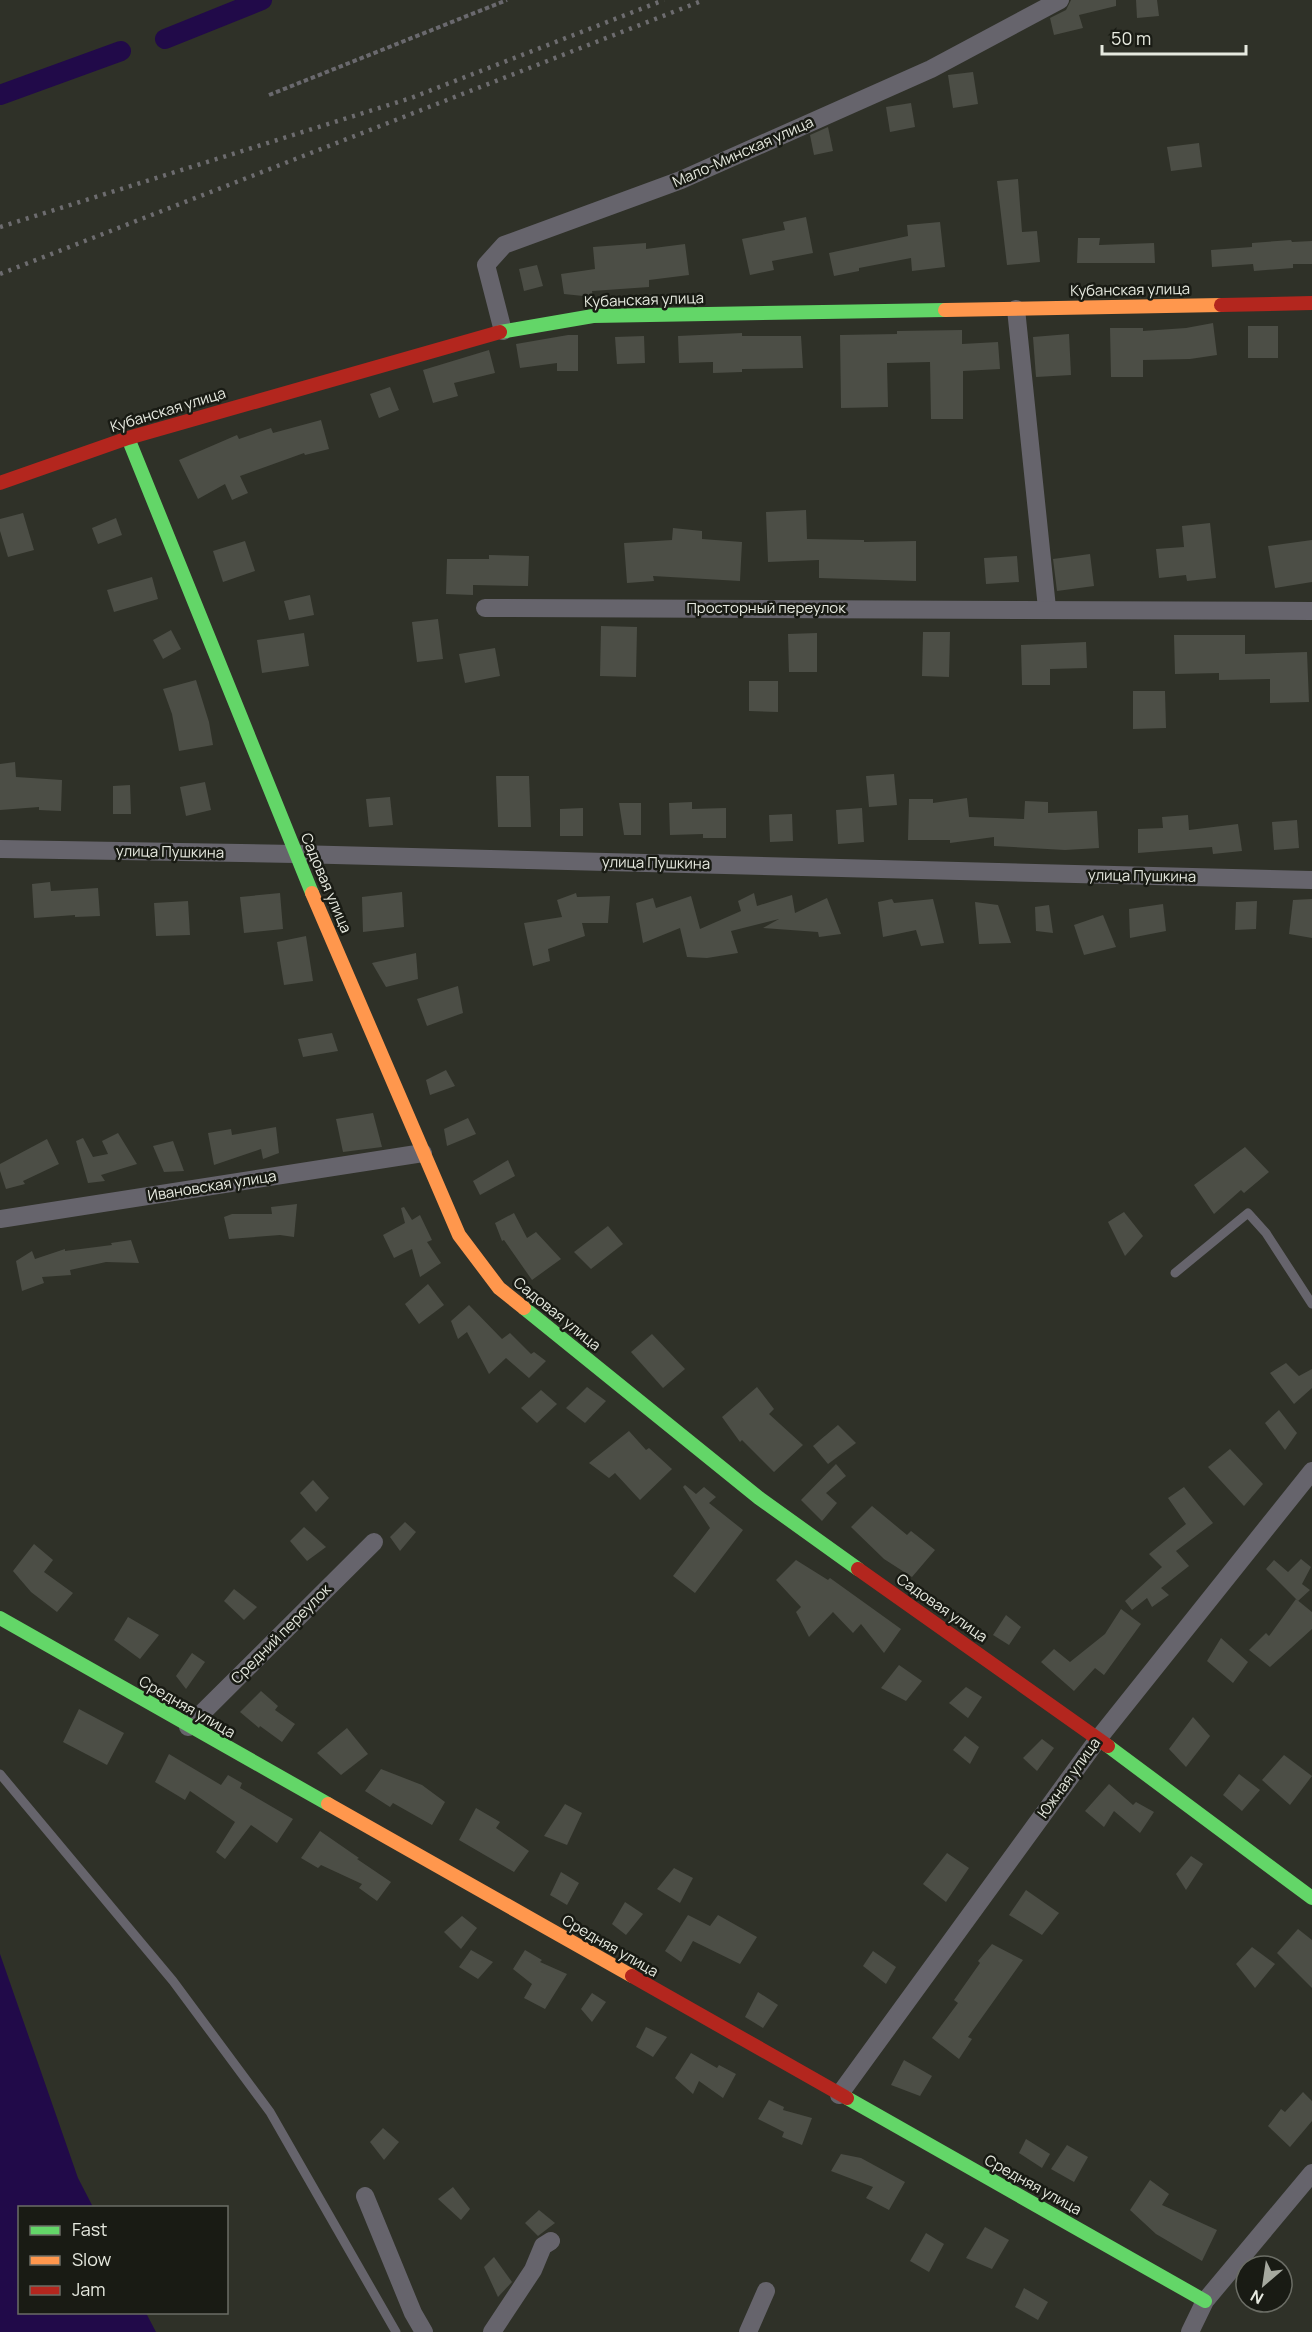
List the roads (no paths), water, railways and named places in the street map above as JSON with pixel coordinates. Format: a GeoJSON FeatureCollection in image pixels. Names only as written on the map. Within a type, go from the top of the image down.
{"type":"FeatureCollection","features":[{"type":"Feature","properties":{"kind":"street","name":"Мало-Минская улица"},"geometry":{"type":"LineString","coordinates":[[503,330],[486,265],[504,245],[681,180],[931,69],[1060,0]]}},
{"type":"Feature","properties":{"kind":"street","name":"Кубанская улица"},"geometry":{"type":"LineString","coordinates":[[0,483],[128,438],[503,330],[593,316],[1312,303]]}},
{"type":"Feature","properties":{"kind":"street"},"geometry":{"type":"LineString","coordinates":[[1016,309],[1047,608]]}},
{"type":"Feature","properties":{"kind":"street","name":"Садовая улица"},"geometry":{"type":"LineString","coordinates":[[128,438],[295,854],[423,1153],[459,1235],[499,1288],[759,1498],[1098,1739],[1312,1898]]}},
{"type":"Feature","properties":{"kind":"street","name":"Просторный переулок"},"geometry":{"type":"LineString","coordinates":[[486,608],[1047,608],[1312,611]]}},
{"type":"Feature","properties":{"kind":"street","name":"улица Пушкина"},"geometry":{"type":"LineString","coordinates":[[0,849],[295,854],[1312,880]]}},
{"type":"Feature","properties":{"kind":"street","name":"Ивановская улица"},"geometry":{"type":"LineString","coordinates":[[0,1219],[423,1153]]}},
{"type":"Feature","properties":{"kind":"street","name":"Южная улица"},"geometry":{"type":"LineString","coordinates":[[839,2095],[1098,1739],[1312,1471]]}},
{"type":"Feature","properties":{"kind":"street","name":"Средний переулок"},"geometry":{"type":"LineString","coordinates":[[188,1727],[374,1542]]}},
{"type":"Feature","properties":{"kind":"street","name":"Средняя улица"},"geometry":{"type":"LineString","coordinates":[[0,1618],[188,1727],[1204,2301]]}},
{"type":"Feature","properties":{"kind":"street"},"geometry":{"type":"LineString","coordinates":[[1190,2332],[1204,2301],[1312,2173]]}},
{"type":"Feature","properties":{"kind":"street"},"geometry":{"type":"LineString","coordinates":[[365,2196],[413,2313],[424,2332]]}},
{"type":"Feature","properties":{"kind":"street"},"geometry":{"type":"LineString","coordinates":[[492,2332],[533,2270],[543,2246],[551,2241]]}},
{"type":"Feature","properties":{"kind":"street"},"geometry":{"type":"LineString","coordinates":[[748,2332],[766,2291]]}},
{"type":"Feature","properties":{"kind":"lane"},"geometry":{"type":"LineString","coordinates":[[1175,1273],[1248,1213],[1266,1233],[1312,1304]]}},
{"type":"Feature","properties":{"kind":"lane"},"geometry":{"type":"LineString","coordinates":[[0,1774],[172,1981],[270,2112],[396,2332]]}},
{"type":"Feature","properties":{"kind":"waterway"},"geometry":{"type":"LineString","coordinates":[[165,39],[262,0]]}},
{"type":"Feature","properties":{"kind":"waterway"},"geometry":{"type":"LineString","coordinates":[[0,95],[121,51]]}},
{"type":"Feature","properties":{"kind":"railway"},"geometry":{"type":"LineString","coordinates":[[0,227],[411,98],[664,0]]}},
{"type":"Feature","properties":{"kind":"railway"},"geometry":{"type":"LineString","coordinates":[[0,274],[704,0]]}}]}
